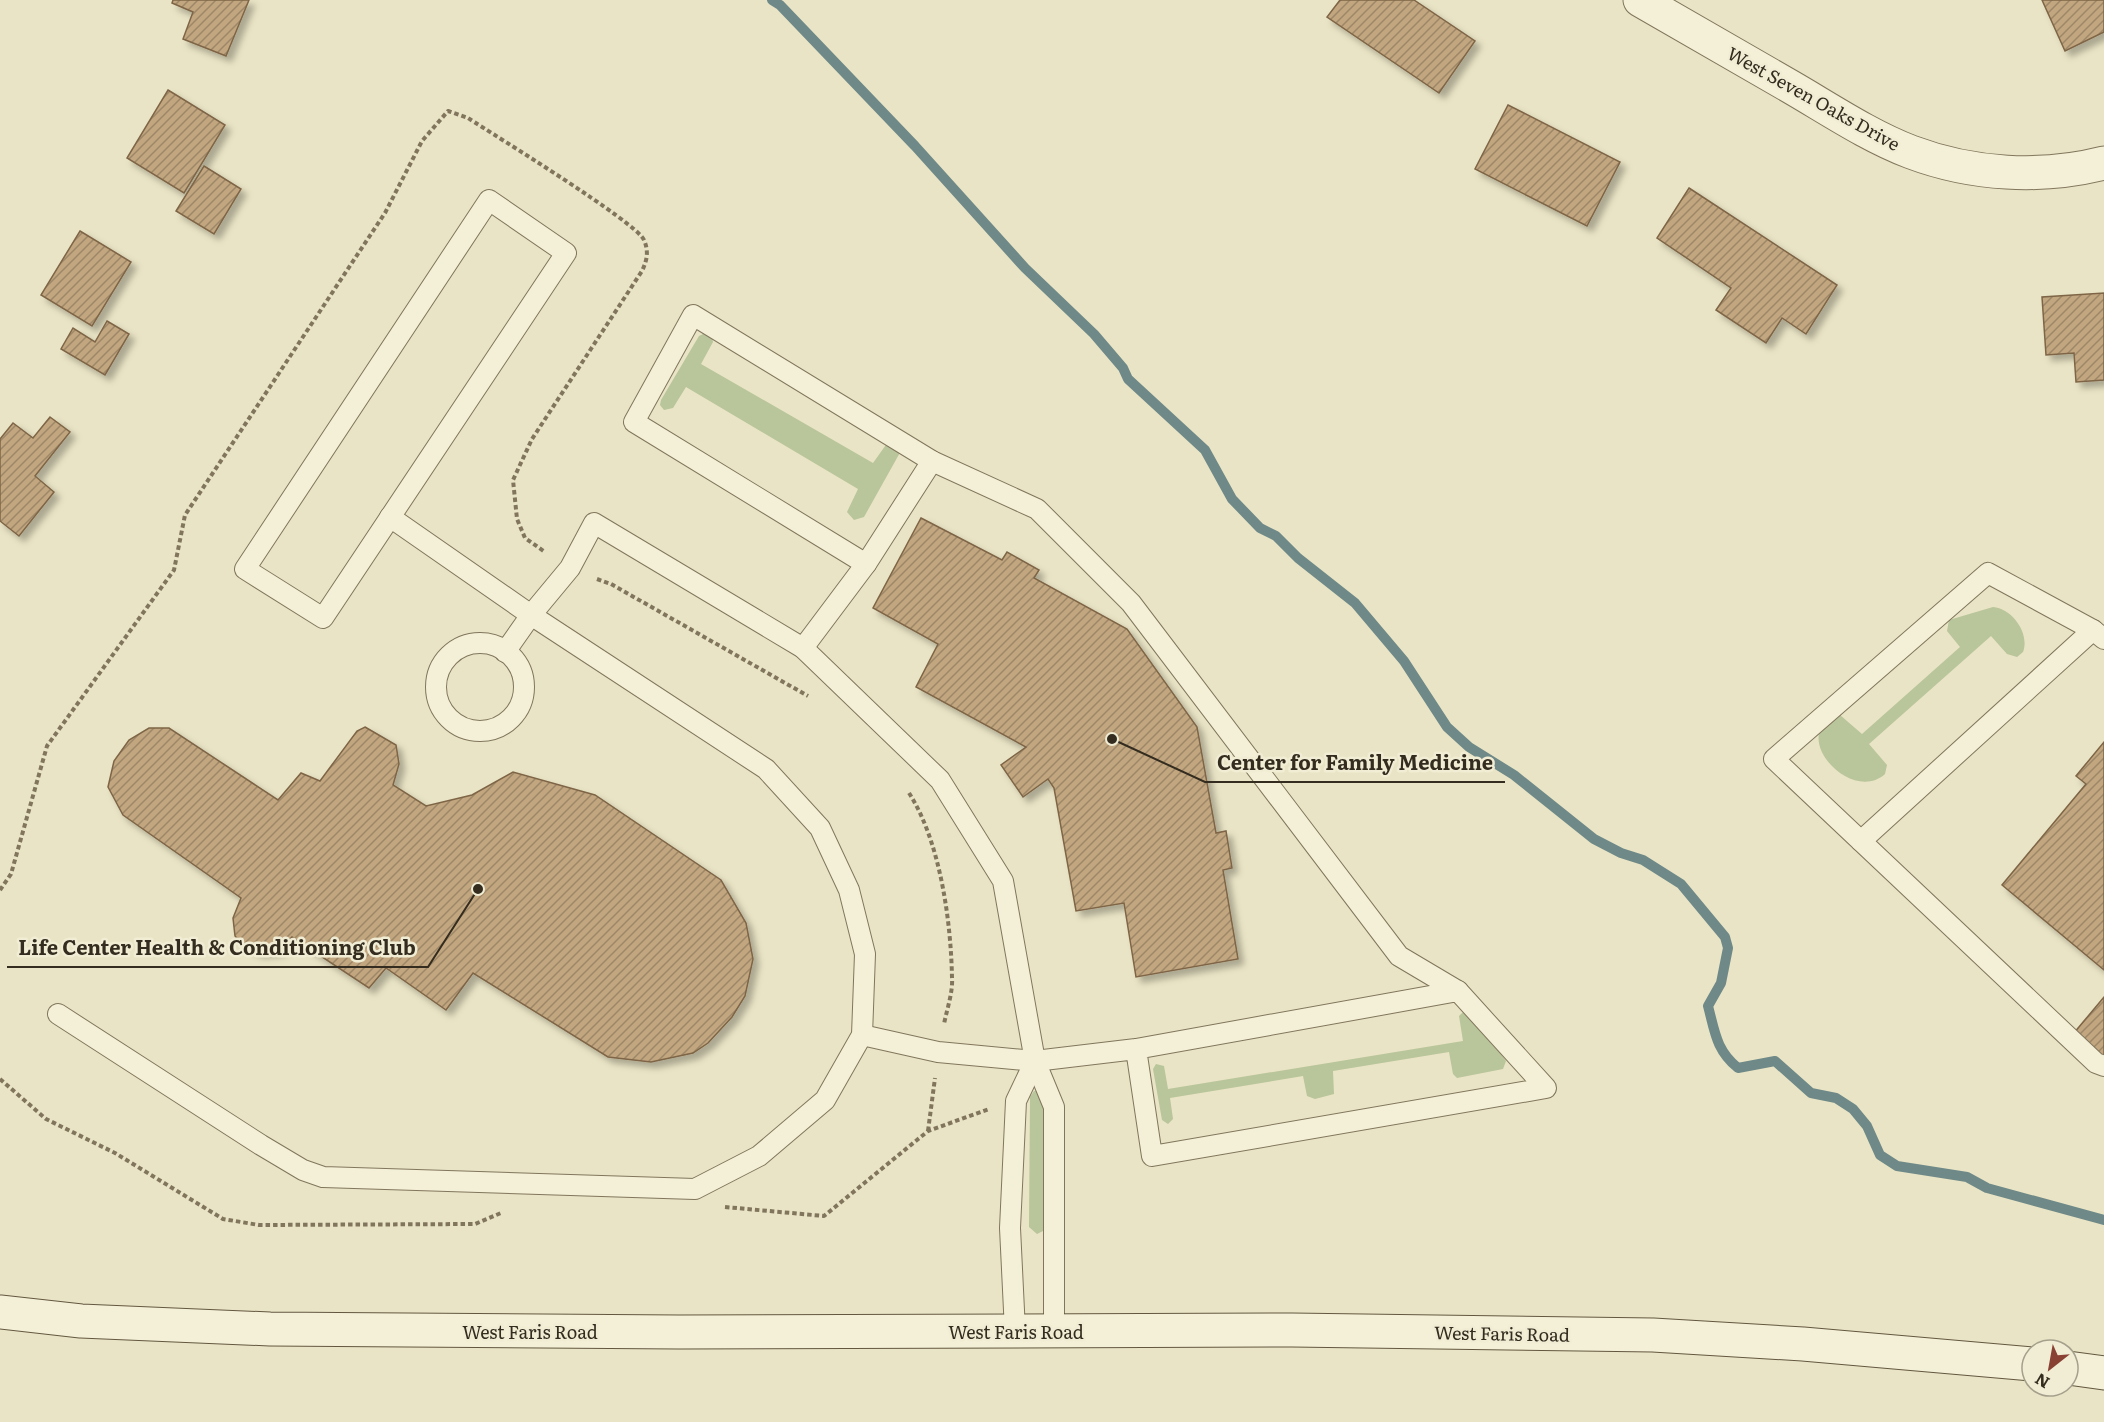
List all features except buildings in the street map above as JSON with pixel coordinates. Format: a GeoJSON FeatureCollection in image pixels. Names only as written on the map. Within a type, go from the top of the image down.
{"type":"FeatureCollection","features":[{"type":"Feature","properties":{"kind":"main road","name":"West Seven Oaks Drive"},"geometry":{"type":"LineString","coordinates":[[1640,0],[1856,125],[1910,152],[1957,165],[2007,173],[2075,171],[2104,164]]}},
{"type":"Feature","properties":{"kind":"main road","name":"West Faris Road"},"geometry":{"type":"LineString","coordinates":[[0,1312],[81,1321],[270,1329],[1292,1330],[1653,1335],[1803,1344],[2020,1364]]}},
{"type":"Feature","properties":{"kind":"main road"},"geometry":{"type":"LineString","coordinates":[[2080,1369],[2104,1372]]}},
{"type":"Feature","properties":{"kind":"lane"},"geometry":{"type":"LineString","coordinates":[[489,200],[566,253],[390,517],[323,618],[244,569],[489,200]]}},
{"type":"Feature","properties":{"kind":"lane"},"geometry":{"type":"LineString","coordinates":[[866,564],[634,422],[693,315],[932,461],[1037,509],[1131,603],[1399,956],[1458,991],[1546,1088],[1152,1156],[1136,1049]]}},
{"type":"Feature","properties":{"kind":"lane"},"geometry":{"type":"LineString","coordinates":[[803,648],[866,564],[932,461]]}},
{"type":"Feature","properties":{"kind":"lane"},"geometry":{"type":"LineString","coordinates":[[58,1014],[261,1145],[303,1170],[323,1177],[695,1189],[759,1156],[825,1100],[862,1035],[865,954],[849,890],[820,828],[766,769],[531,615],[390,517]]}},
{"type":"Feature","properties":{"kind":"lane"},"geometry":{"type":"LineString","coordinates":[[505,652],[531,615],[570,568],[594,523],[803,648],[940,780],[1003,881],[1035,1061],[1054,1107],[1054,1331]]}},
{"type":"Feature","properties":{"kind":"lane"},"geometry":{"type":"LineString","coordinates":[[1861,841],[2099,635],[1988,573],[1774,759],[2096,1063],[2104,1066]]}},
{"type":"Feature","properties":{"kind":"lane"},"geometry":{"type":"LineString","coordinates":[[482,643],[498,646],[505,652],[520,670],[524,686],[522,702],[515,714],[506,723],[481,731],[468,730],[454,723],[442,712],[437,697],[435,681],[441,665],[451,653],[466,645],[482,643]]}},
{"type":"Feature","properties":{"kind":"lane"},"geometry":{"type":"LineString","coordinates":[[862,1035],[938,1052],[1035,1061],[1136,1049],[1458,991]]}},
{"type":"Feature","properties":{"kind":"lane"},"geometry":{"type":"LineString","coordinates":[[1015,1331],[1010,1228],[1016,1101],[1035,1061]]}},
{"type":"Feature","properties":{"kind":"path"},"geometry":{"type":"LineString","coordinates":[[0,890],[11,874],[47,746],[174,570],[185,515],[385,213],[422,141],[448,111],[468,118],[608,210],[644,238],[648,256],[642,271],[532,439],[513,480],[517,519],[525,538],[570,568],[611,584],[809,697]]}},
{"type":"Feature","properties":{"kind":"path"},"geometry":{"type":"LineString","coordinates":[[907,789],[919,808],[941,872],[952,980],[938,1052],[928,1131],[958,1118],[1016,1101]]}},
{"type":"Feature","properties":{"kind":"green space"},"geometry":{"type":"Polygon","coordinates":[[[707,332],[713,342],[701,364],[873,463],[888,442],[902,449],[864,517],[854,520],[847,512],[858,489],[686,387],[673,408],[664,410],[660,405],[661,400],[699,336],[707,332]]]}},
{"type":"Feature","properties":{"kind":"green space"},"geometry":{"type":"Polygon","coordinates":[[[1993,607],[2007,612],[2022,630],[2025,645],[2023,652],[2017,657],[2007,654],[1991,636],[1869,744],[1887,765],[1885,774],[1873,781],[1848,778],[1827,761],[1821,750],[1819,739],[1824,724],[1834,715],[1840,715],[1862,734],[1960,647],[1947,631],[1949,620],[1993,607]]]}},
{"type":"Feature","properties":{"kind":"green space"},"geometry":{"type":"Polygon","coordinates":[[[1464,1011],[1472,1013],[1506,1061],[1503,1069],[1457,1078],[1453,1074],[1449,1052],[1333,1071],[1334,1094],[1315,1099],[1307,1096],[1303,1076],[1170,1098],[1173,1119],[1168,1124],[1162,1120],[1153,1069],[1156,1064],[1164,1066],[1168,1089],[1463,1041],[1459,1016],[1464,1011]]]}},
{"type":"Feature","properties":{"kind":"green space"},"geometry":{"type":"Polygon","coordinates":[[[1040,1090],[1045,1093],[1045,1230],[1037,1234],[1029,1227],[1030,1097],[1034,1091],[1040,1090]]]}},
{"type":"Feature","properties":{"kind":"waterway"},"geometry":{"type":"LineString","coordinates":[[772,0],[780,5],[915,146],[1025,268],[1094,334],[1123,368],[1128,379],[1205,450],[1232,499],[1260,528],[1276,536],[1298,558],[1355,603],[1404,661],[1447,727],[1469,747],[1514,775],[1594,839],[1621,853],[1643,860],[1681,884],[1725,937],[1728,948],[1721,983],[1708,1006],[1721,1047],[1738,1068],[1775,1061],[1811,1093],[1836,1098],[1853,1109],[1867,1126],[1880,1155],[1897,1166],[1967,1177],[1987,1188],[2104,1220]]}},
{"type":"Feature","properties":{"kind":"place","name":"Center for Family Medicine"},"geometry":{"type":"Point","coordinates":[1112,739]}},
{"type":"Feature","properties":{"kind":"place","name":"Life Center Health & Conditioning Club"},"geometry":{"type":"Point","coordinates":[478,889]}}]}
